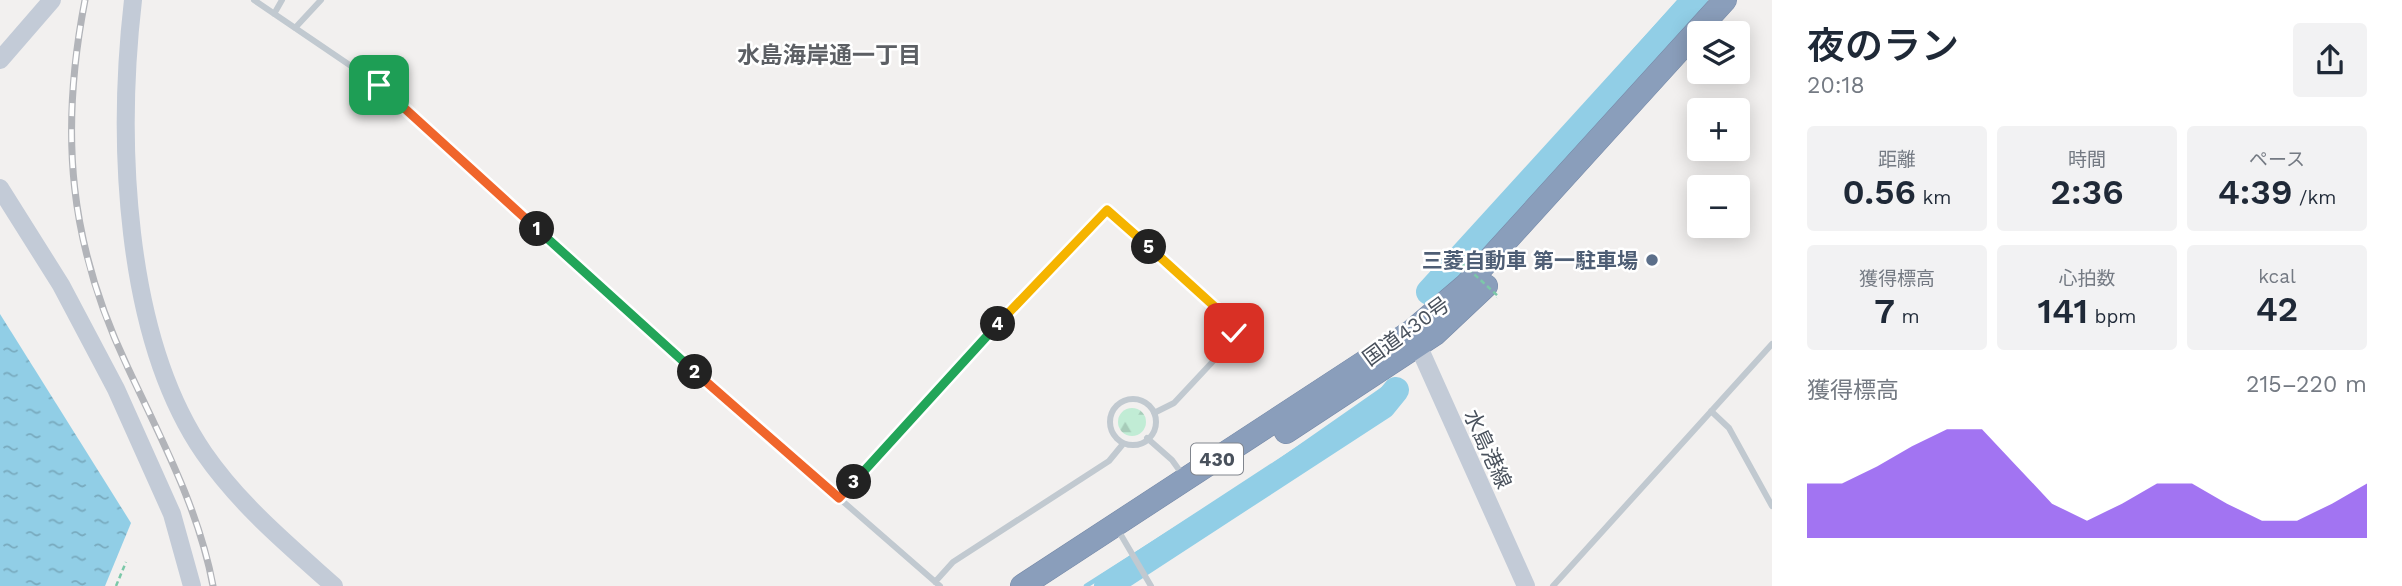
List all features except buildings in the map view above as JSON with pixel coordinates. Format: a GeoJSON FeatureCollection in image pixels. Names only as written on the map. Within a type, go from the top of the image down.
{"type":"FeatureCollection","features":[{"type":"Feature","properties":{"kind":"highway","name":"国道430号"},"geometry":{"type":"LineString","coordinates":[[1050,586],[1415,338],[1726,0]]}},
{"type":"Feature","properties":{"kind":"highway"},"geometry":{"type":"LineString","coordinates":[[1724,21],[1743,0]]}},
{"type":"Feature","properties":{"kind":"highway","name":"国道430号"},"geometry":{"type":"LineString","coordinates":[[1022,586],[1123,538],[1188,483],[1415,338],[1451,322],[1687,62]]}},
{"type":"Feature","properties":{"kind":"street"},"geometry":{"type":"LineString","coordinates":[[0,60],[52,0]]}},
{"type":"Feature","properties":{"kind":"street"},"geometry":{"type":"LineString","coordinates":[[133,0],[125,107],[129,207],[147,315],[158,358],[192,434],[219,474],[243,504],[334,586]]}},
{"type":"Feature","properties":{"kind":"street"},"geometry":{"type":"LineString","coordinates":[[0,188],[68,296],[117,389],[173,514],[192,586]]}},
{"type":"Feature","properties":{"kind":"street","name":"水島港線"},"geometry":{"type":"LineString","coordinates":[[1415,338],[1526,586]]}},
{"type":"Feature","properties":{"kind":"lane"},"geometry":{"type":"LineString","coordinates":[[254,0],[379,85],[682,361],[937,584],[953,562],[1109,461],[1123,444]]}},
{"type":"Feature","properties":{"kind":"lane"},"geometry":{"type":"LineString","coordinates":[[274,14],[282,0]]}},
{"type":"Feature","properties":{"kind":"lane"},"geometry":{"type":"LineString","coordinates":[[295,28],[321,0]]}},
{"type":"Feature","properties":{"kind":"lane"},"geometry":{"type":"LineString","coordinates":[[839,498],[1069,247],[1107,210],[1225,316],[1234,333],[1231,342],[1174,403],[1154,413]]}},
{"type":"Feature","properties":{"kind":"lane"},"geometry":{"type":"LineString","coordinates":[[1552,586],[1772,344]]}},
{"type":"Feature","properties":{"kind":"lane"},"geometry":{"type":"LineString","coordinates":[[1138,400],[1150,407],[1154,413],[1154,428],[1147,438],[1137,445],[1123,444],[1110,429],[1111,416],[1123,402],[1138,400]]}},
{"type":"Feature","properties":{"kind":"lane"},"geometry":{"type":"LineString","coordinates":[[1711,411],[1729,428],[1772,506]]}},
{"type":"Feature","properties":{"kind":"lane"},"geometry":{"type":"LineString","coordinates":[[1147,438],[1172,460],[1188,483]]}},
{"type":"Feature","properties":{"kind":"lane"},"geometry":{"type":"LineString","coordinates":[[1123,538],[1151,586]]}},
{"type":"Feature","properties":{"kind":"path"},"geometry":{"type":"LineString","coordinates":[[1462,267],[1499,296],[1497,298]]}},
{"type":"Feature","properties":{"kind":"path"},"geometry":{"type":"LineString","coordinates":[[116,586],[126,562]]}},
{"type":"Feature","properties":{"kind":"green space"},"geometry":{"type":"Polygon","coordinates":[[[1132,408],[1142,412],[1146,422],[1142,432],[1132,436],[1122,432],[1118,422],[1122,412],[1132,408]]]}},
{"type":"Feature","properties":{"kind":"water"},"geometry":{"type":"Polygon","coordinates":[[[0,314],[131,523],[105,586],[0,586],[0,314]]]}},
{"type":"Feature","properties":{"kind":"waterway"},"geometry":{"type":"LineString","coordinates":[[1421,290],[1680,0]]}},
{"type":"Feature","properties":{"kind":"waterway"},"geometry":{"type":"LineString","coordinates":[[1429,292],[1695,0]]}},
{"type":"Feature","properties":{"kind":"waterway"},"geometry":{"type":"LineString","coordinates":[[1086,586],[1251,481],[1387,386]]}},
{"type":"Feature","properties":{"kind":"waterway"},"geometry":{"type":"LineString","coordinates":[[1107,586],[1383,406],[1396,390]]}},
{"type":"Feature","properties":{"kind":"railway"},"geometry":{"type":"LineString","coordinates":[[85,0],[72,97],[75,188],[82,232],[108,322],[189,502],[207,557],[213,586]]}},
{"type":"Feature","properties":{"kind":"place","name":"三菱自動車 第一駐車場"},"geometry":{"type":"Point","coordinates":[1652,260]}},
{"type":"Feature","properties":{"kind":"district","name":"水島海岸通一丁目"},"geometry":{"type":"Point","coordinates":[829,55]}},
{"type":"Feature","properties":{"kind":"route"},"geometry":{"type":"LineString","coordinates":[[379,85],[692,370],[839,498],[1069,247],[1081,239],[1107,210],[1225,316],[1234,333]]}}]}
